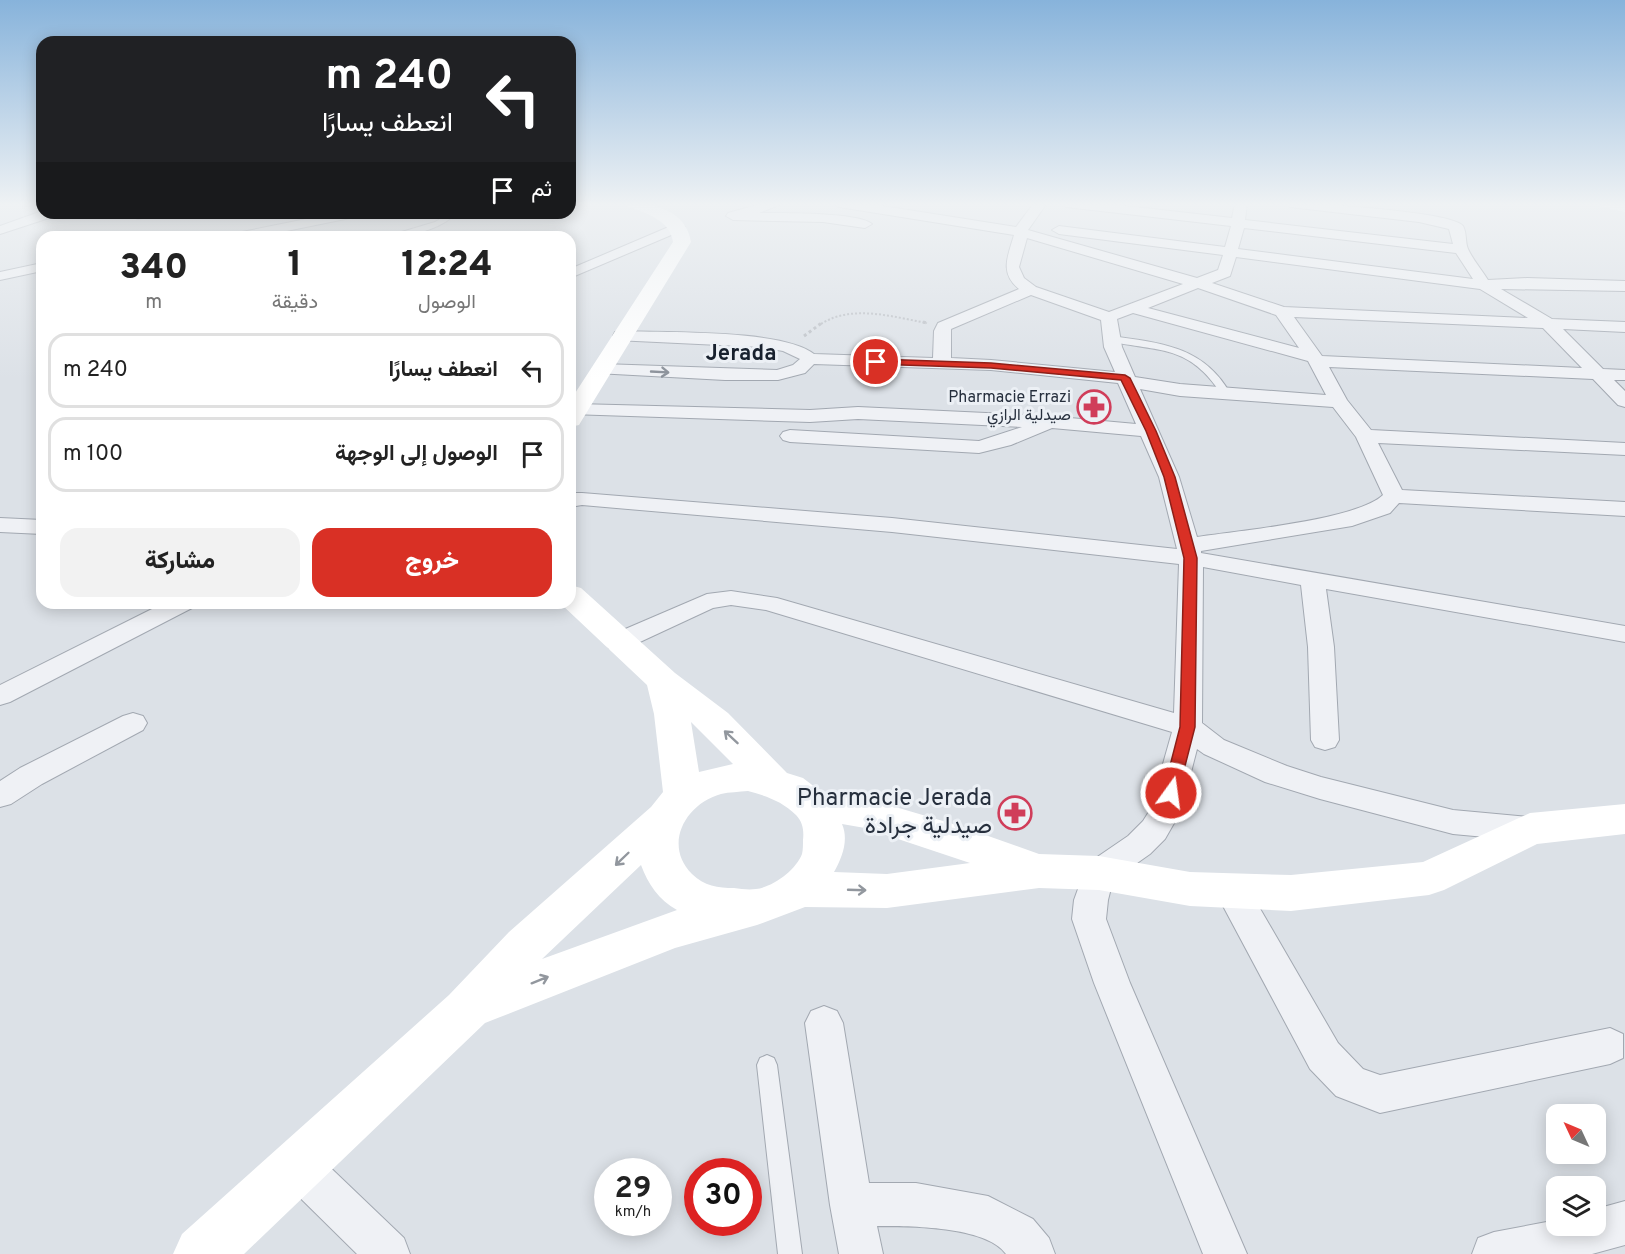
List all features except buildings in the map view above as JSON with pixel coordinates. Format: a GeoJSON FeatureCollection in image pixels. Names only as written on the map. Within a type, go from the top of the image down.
{"type":"FeatureCollection","features":[{"type":"Feature","properties":{"kind":"main road"},"geometry":{"type":"LineString","coordinates":[[576,410],[621,336],[671,262]]}},
{"type":"Feature","properties":{"kind":"main road"},"geometry":{"type":"LineString","coordinates":[[576,601],[618,642],[715,722],[771,780]]}},
{"type":"Feature","properties":{"kind":"main road"},"geometry":{"type":"LineString","coordinates":[[663,681],[672,714],[673,808],[657,837],[657,857],[666,876],[682,892],[704,903],[730,908],[758,906]]}},
{"type":"Feature","properties":{"kind":"main road"},"geometry":{"type":"LineString","coordinates":[[202,1254],[466,1010],[525,946],[673,808],[703,786],[725,778],[748,777],[771,780],[796,789],[814,805],[825,825],[826,848],[817,870],[798,889],[780,899],[668,931],[466,1010]]}},
{"type":"Feature","properties":{"kind":"main road"},"geometry":{"type":"LineString","coordinates":[[814,805],[865,813],[945,837],[1039,872]]}},
{"type":"Feature","properties":{"kind":"main road"},"geometry":{"type":"LineString","coordinates":[[798,889],[887,891],[1039,872],[1099,873],[1190,889],[1291,893],[1430,878],[1530,829],[1625,819]]}},
{"type":"Feature","properties":{"kind":"street"},"geometry":{"type":"LineString","coordinates":[[576,271],[598,262]]}},
{"type":"Feature","properties":{"kind":"street"},"geometry":{"type":"LineString","coordinates":[[1013,262],[1012,267],[1016,279],[1031,290],[1109,317],[1225,273],[1229,262]]}},
{"type":"Feature","properties":{"kind":"street"},"geometry":{"type":"LineString","coordinates":[[1127,262],[1282,312],[1625,327]]}},
{"type":"Feature","properties":{"kind":"street"},"geometry":{"type":"LineString","coordinates":[[1299,262],[1484,285],[1527,283],[1625,286]]}},
{"type":"Feature","properties":{"kind":"street"},"geometry":{"type":"LineString","coordinates":[[1469,262],[1484,285],[1546,322],[1625,401]]}},
{"type":"Feature","properties":{"kind":"street"},"geometry":{"type":"LineString","coordinates":[[0,276],[36,268]]}},
{"type":"Feature","properties":{"kind":"street"},"geometry":{"type":"LineString","coordinates":[[942,364],[944,326],[1031,290]]}},
{"type":"Feature","properties":{"kind":"street"},"geometry":{"type":"LineString","coordinates":[[1131,308],[1316,359],[1625,375]]}},
{"type":"Feature","properties":{"kind":"street"},"geometry":{"type":"LineString","coordinates":[[1282,312],[1316,359],[1339,402],[1365,436],[1394,496]]}},
{"type":"Feature","properties":{"kind":"street"},"geometry":{"type":"LineString","coordinates":[[1109,317],[1112,339],[1126,379],[1151,431],[1169,477],[1189,552],[1188,727],[1165,811],[1154,830],[1139,845],[1099,873],[1090,900],[1089,919],[1094,939],[1225,1254]]}},
{"type":"Feature","properties":{"kind":"street"},"geometry":{"type":"LineString","coordinates":[[621,336],[761,342],[787,346],[800,351],[810,360],[991,365],[1126,379],[1180,390],[1339,402]]}},
{"type":"Feature","properties":{"kind":"street"},"geometry":{"type":"LineString","coordinates":[[602,369],[778,375],[799,369],[810,360]]}},
{"type":"Feature","properties":{"kind":"street"},"geometry":{"type":"LineString","coordinates":[[670,412],[690,373]]}},
{"type":"Feature","properties":{"kind":"street"},"geometry":{"type":"LineString","coordinates":[[576,415],[670,412],[810,416],[858,413],[1048,422],[1151,431]]}},
{"type":"Feature","properties":{"kind":"street"},"geometry":{"type":"LineString","coordinates":[[790,436],[979,447],[1019,436],[1048,422]]}},
{"type":"Feature","properties":{"kind":"street"},"geometry":{"type":"LineString","coordinates":[[1365,436],[1625,449]]}},
{"type":"Feature","properties":{"kind":"street"},"geometry":{"type":"LineString","coordinates":[[1189,552],[1352,519],[1382,508],[1394,496],[1625,508]]}},
{"type":"Feature","properties":{"kind":"street"},"geometry":{"type":"LineString","coordinates":[[576,498],[1189,552],[1313,580],[1625,634]]}},
{"type":"Feature","properties":{"kind":"street"},"geometry":{"type":"LineString","coordinates":[[0,525],[36,526]]}},
{"type":"Feature","properties":{"kind":"street"},"geometry":{"type":"LineString","coordinates":[[1313,580],[1321,647],[1325,740]]}},
{"type":"Feature","properties":{"kind":"street"},"geometry":{"type":"LineString","coordinates":[[618,642],[707,601],[731,598],[768,603],[1188,727],[1224,752],[1276,774],[1320,788],[1453,822],[1530,829]]}},
{"type":"Feature","properties":{"kind":"street"},"geometry":{"type":"LineString","coordinates":[[0,696],[171,609]]}},
{"type":"Feature","properties":{"kind":"street"},"geometry":{"type":"LineString","coordinates":[[0,796],[31,776],[133,723]]}},
{"type":"Feature","properties":{"kind":"street"},"geometry":{"type":"LineString","coordinates":[[1233,891],[1324,1056],[1350,1083],[1380,1094],[1610,1046]]}},
{"type":"Feature","properties":{"kind":"street"},"geometry":{"type":"LineString","coordinates":[[824,1023],[850,1205],[861,1254]]}},
{"type":"Feature","properties":{"kind":"street"},"geometry":{"type":"LineString","coordinates":[[298,1166],[387,1254]]}},
{"type":"Feature","properties":{"kind":"street"},"geometry":{"type":"LineString","coordinates":[[850,1205],[916,1204],[988,1218],[1018,1234],[1033,1254]]}},
{"type":"Feature","properties":{"kind":"street"},"geometry":{"type":"LineString","coordinates":[[1494,1254],[1551,1249],[1625,1223]]}},
{"type":"Feature","properties":{"kind":"lane"},"geometry":{"type":"LineString","coordinates":[[1112,339],[1144,343],[1187,355],[1205,365],[1220,382],[1225,393]]}},
{"type":"Feature","properties":{"kind":"lane"},"geometry":{"type":"LineString","coordinates":[[767,1065],[790,1254]]}},
{"type":"Feature","properties":{"kind":"path"},"geometry":{"type":"LineString","coordinates":[[787,346],[825,321],[847,315],[871,314],[944,326]]}},
{"type":"Feature","properties":{"kind":"place","name":"Pharmacie Errazi صيدلية الرازي"},"geometry":{"type":"Point","coordinates":[1094,407]}},
{"type":"Feature","properties":{"kind":"place","name":"Pharmacie Jerada صيدلية جرادة"},"geometry":{"type":"Point","coordinates":[1015,813]}},
{"type":"Feature","properties":{"kind":"district","name":"Jerada"},"geometry":{"type":"Point","coordinates":[741,354]}},
{"type":"Feature","properties":{"kind":"route"},"geometry":{"type":"LineString","coordinates":[[876,362],[991,365],[1125,378],[1151,431],[1169,477],[1191,558],[1188,727],[1171,793]]}}]}
